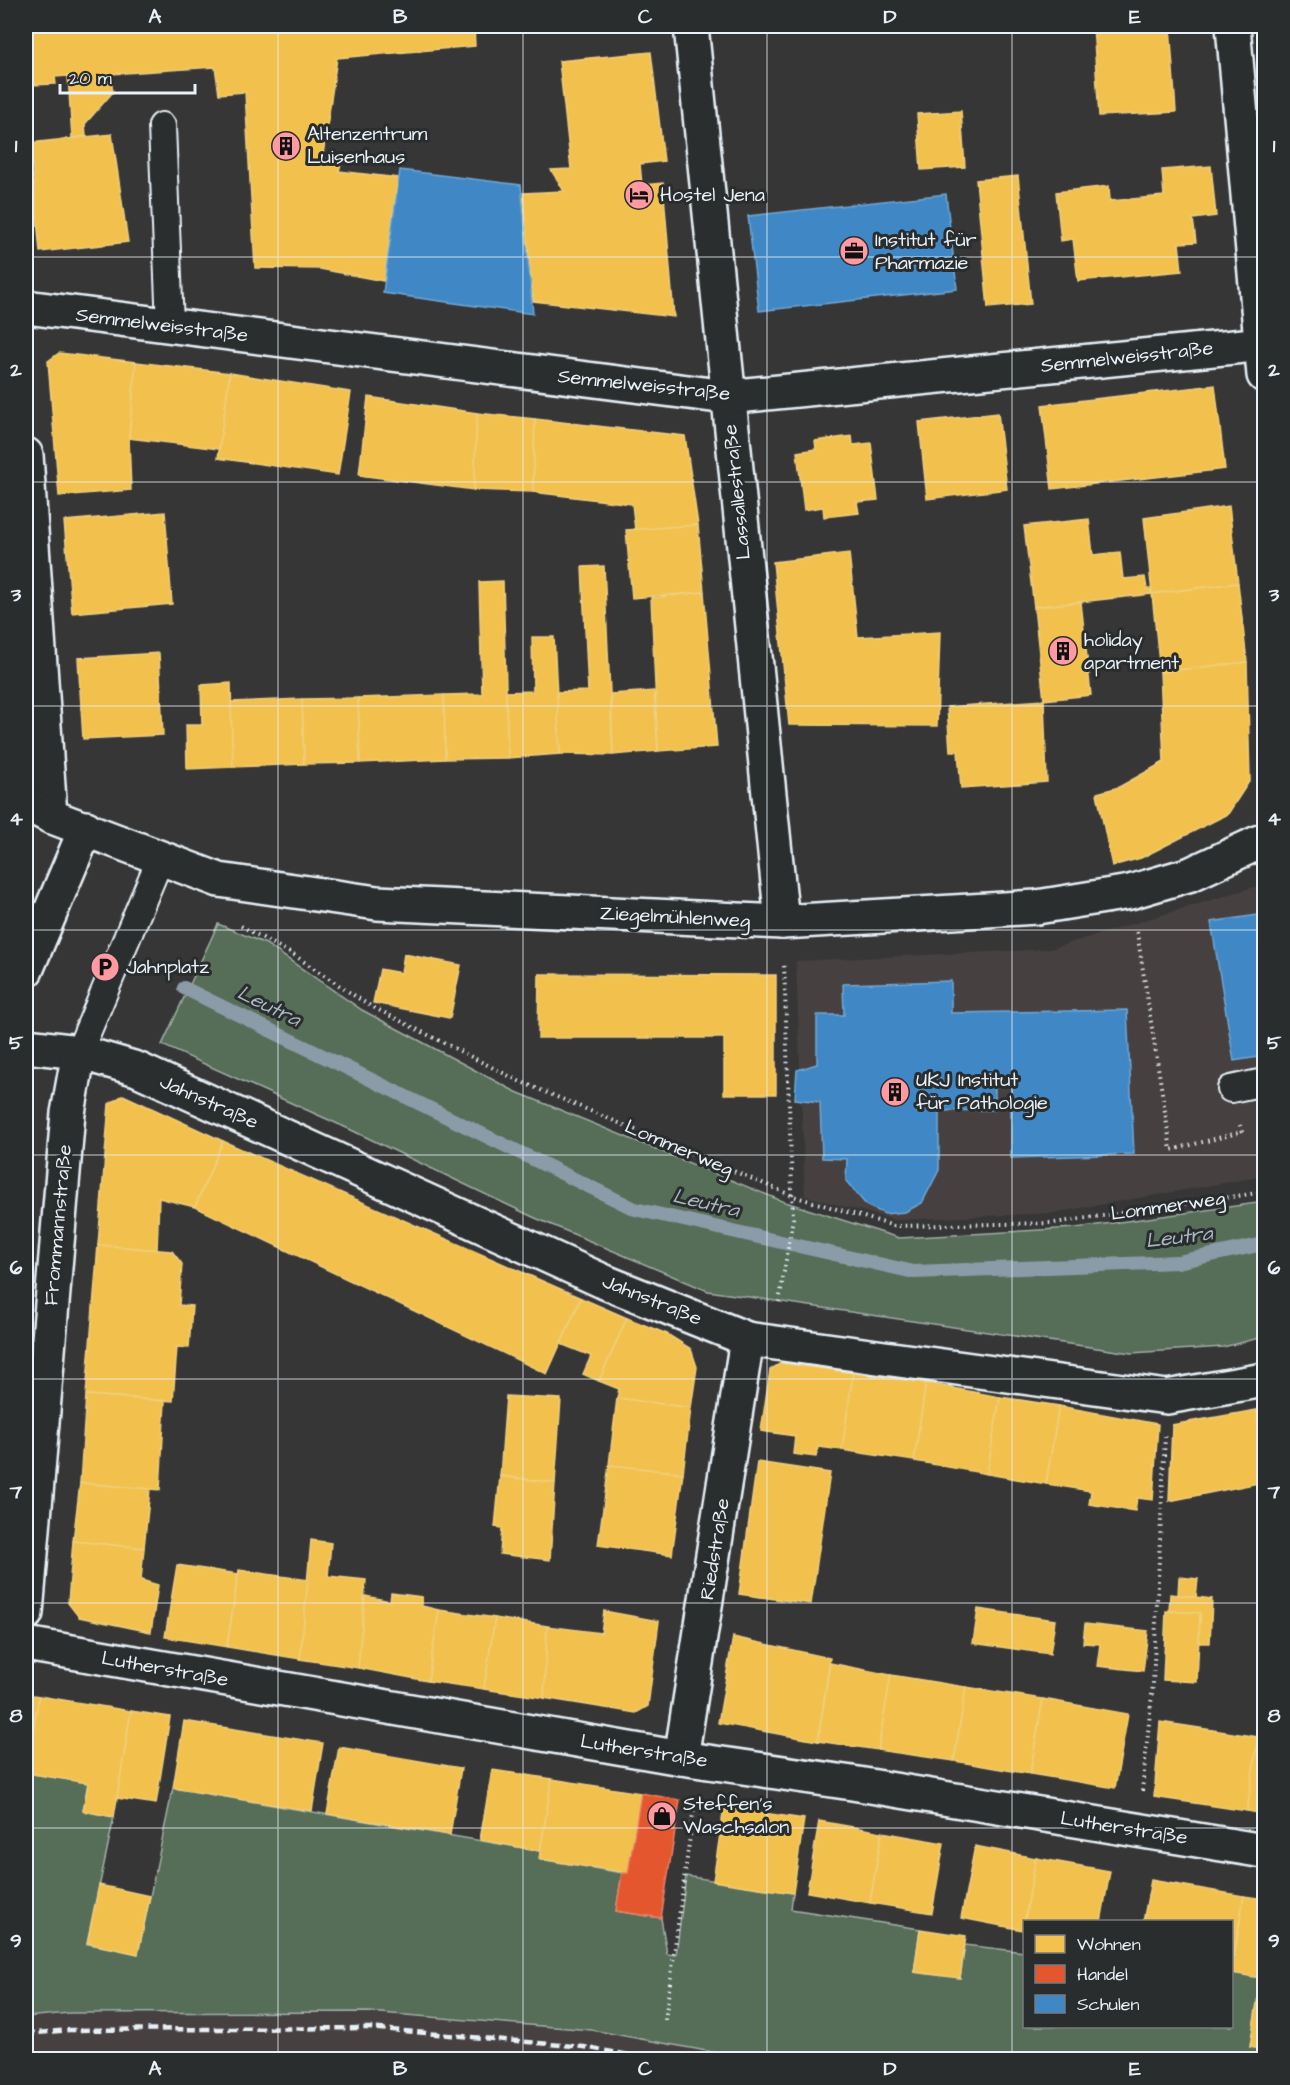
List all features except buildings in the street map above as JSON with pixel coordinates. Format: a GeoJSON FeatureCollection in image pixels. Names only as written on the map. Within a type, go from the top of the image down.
{"type":"FeatureCollection","features":[{"type":"Feature","properties":{"kind":"street","name":"Lassallestraße"},"geometry":{"type":"LineString","coordinates":[[691,26],[782,922]]}},
{"type":"Feature","properties":{"kind":"street"},"geometry":{"type":"LineString","coordinates":[[1233,26],[1264,354]]}},
{"type":"Feature","properties":{"kind":"street","name":"Semmelweisstraße"},"geometry":{"type":"LineString","coordinates":[[26,307],[727,397],[1264,354]]}},
{"type":"Feature","properties":{"kind":"street"},"geometry":{"type":"LineString","coordinates":[[26,455],[38,810],[86,828],[26,970]]}},
{"type":"Feature","properties":{"kind":"street","name":"Ziegelmühlenweg"},"geometry":{"type":"LineString","coordinates":[[86,828],[219,880],[377,903],[782,922],[1037,907],[1130,892],[1191,874],[1264,840]]}},
{"type":"Feature","properties":{"kind":"street","name":"Jahnstraße"},"geometry":{"type":"LineString","coordinates":[[26,1046],[79,1052],[137,1069],[604,1282],[747,1339],[1167,1397],[1264,1380]]}},
{"type":"Feature","properties":{"kind":"street","name":"Frommannstraße"},"geometry":{"type":"LineString","coordinates":[[26,1613],[68,1113],[79,1052]]}},
{"type":"Feature","properties":{"kind":"street","name":"Riedstraße"},"geometry":{"type":"LineString","coordinates":[[681,1758],[747,1339]]}},
{"type":"Feature","properties":{"kind":"street","name":"Lutherstraße"},"geometry":{"type":"LineString","coordinates":[[26,1644],[681,1758],[852,1783],[1264,1851]]}},
{"type":"Feature","properties":{"kind":"lane"},"geometry":{"type":"LineString","coordinates":[[162,126],[170,326]]}},
{"type":"Feature","properties":{"kind":"lane"},"geometry":{"type":"LineString","coordinates":[[79,1052],[161,857]]}},
{"type":"Feature","properties":{"kind":"lane"},"geometry":{"type":"LineString","coordinates":[[1231,1089],[1264,1082]]}},
{"type":"Feature","properties":{"kind":"path"},"geometry":{"type":"LineString","coordinates":[[1130,892],[1171,1150],[1242,1132],[1231,1089]]}},
{"type":"Feature","properties":{"kind":"path"},"geometry":{"type":"LineString","coordinates":[[782,922],[793,1196],[793,1218],[785,1267]]}},
{"type":"Feature","properties":{"kind":"path","name":"Lommerweg"},"geometry":{"type":"LineString","coordinates":[[239,926],[294,955],[367,1004],[519,1081],[793,1196],[894,1226],[1054,1223],[1264,1192]]}},
{"type":"Feature","properties":{"kind":"path"},"geometry":{"type":"LineString","coordinates":[[1141,1800],[1153,1684],[1165,1425]]}},
{"type":"Feature","properties":{"kind":"path"},"geometry":{"type":"LineString","coordinates":[[665,2020],[696,1796]]}},
{"type":"Feature","properties":{"kind":"shaded area"},"geometry":{"type":"Polygon","coordinates":[[[1264,884],[1264,1176],[1053,1213],[895,1220],[805,1196],[796,961],[1050,949],[1264,884]]]}},
{"type":"Feature","properties":{"kind":"shaded area"},"geometry":{"type":"Polygon","coordinates":[[[368,2012],[592,2030],[755,2059],[26,2060],[26,2017],[69,2013],[368,2012]]]}},
{"type":"Feature","properties":{"kind":"green space"},"geometry":{"type":"Polygon","coordinates":[[[218,924],[266,944],[362,1010],[514,1091],[782,1201],[899,1238],[1076,1228],[1264,1202],[1264,1337],[1223,1347],[1131,1353],[708,1291],[533,1217],[349,1129],[162,1045],[218,924]]]}},
{"type":"Feature","properties":{"kind":"green space"},"geometry":{"type":"Polygon","coordinates":[[[26,1773],[88,1783],[83,1811],[114,1817],[87,1944],[138,1953],[173,1788],[540,1851],[540,1859],[622,1873],[616,1911],[661,1918],[667,1954],[676,1955],[686,1876],[793,1893],[791,1909],[920,1929],[914,1972],[960,1978],[965,1945],[1023,1952],[1023,2028],[1233,2028],[1233,1973],[1261,1978],[1250,2047],[1264,2050],[1264,2059],[756,2060],[592,2030],[368,2012],[69,2013],[26,2017],[26,1773]]]}},
{"type":"Feature","properties":{"kind":"waterway","name":"Leutra"},"geometry":{"type":"LineString","coordinates":[[184,988],[635,1209],[914,1272],[1178,1262],[1264,1244]]}},
{"type":"Feature","properties":{"kind":"railway"},"geometry":{"type":"LineString","coordinates":[[26,2034],[69,2030],[369,2028],[584,2047],[658,2060]]}},
{"type":"Feature","properties":{"kind":"railway"},"geometry":{"type":"LineString","coordinates":[[191,2060],[390,2060]]}},
{"type":"Feature","properties":{"kind":"place","name":"Altenzentrum Luisenhaus"},"geometry":{"type":"Point","coordinates":[286,146]}},
{"type":"Feature","properties":{"kind":"place","name":"Hostel Jena"},"geometry":{"type":"Point","coordinates":[639,195]}},
{"type":"Feature","properties":{"kind":"place","name":"Institut für Pharmazie"},"geometry":{"type":"Point","coordinates":[854,251]}},
{"type":"Feature","properties":{"kind":"place","name":"holiday apartment"},"geometry":{"type":"Point","coordinates":[1063,651]}},
{"type":"Feature","properties":{"kind":"place","name":"Jahnplatz"},"geometry":{"type":"Point","coordinates":[105,967]}},
{"type":"Feature","properties":{"kind":"place","name":"UKJ Institut für Pathologie"},"geometry":{"type":"Point","coordinates":[895,1092]}},
{"type":"Feature","properties":{"kind":"place","name":"Steffen's Waschsalon"},"geometry":{"type":"Point","coordinates":[662,1816]}}]}
